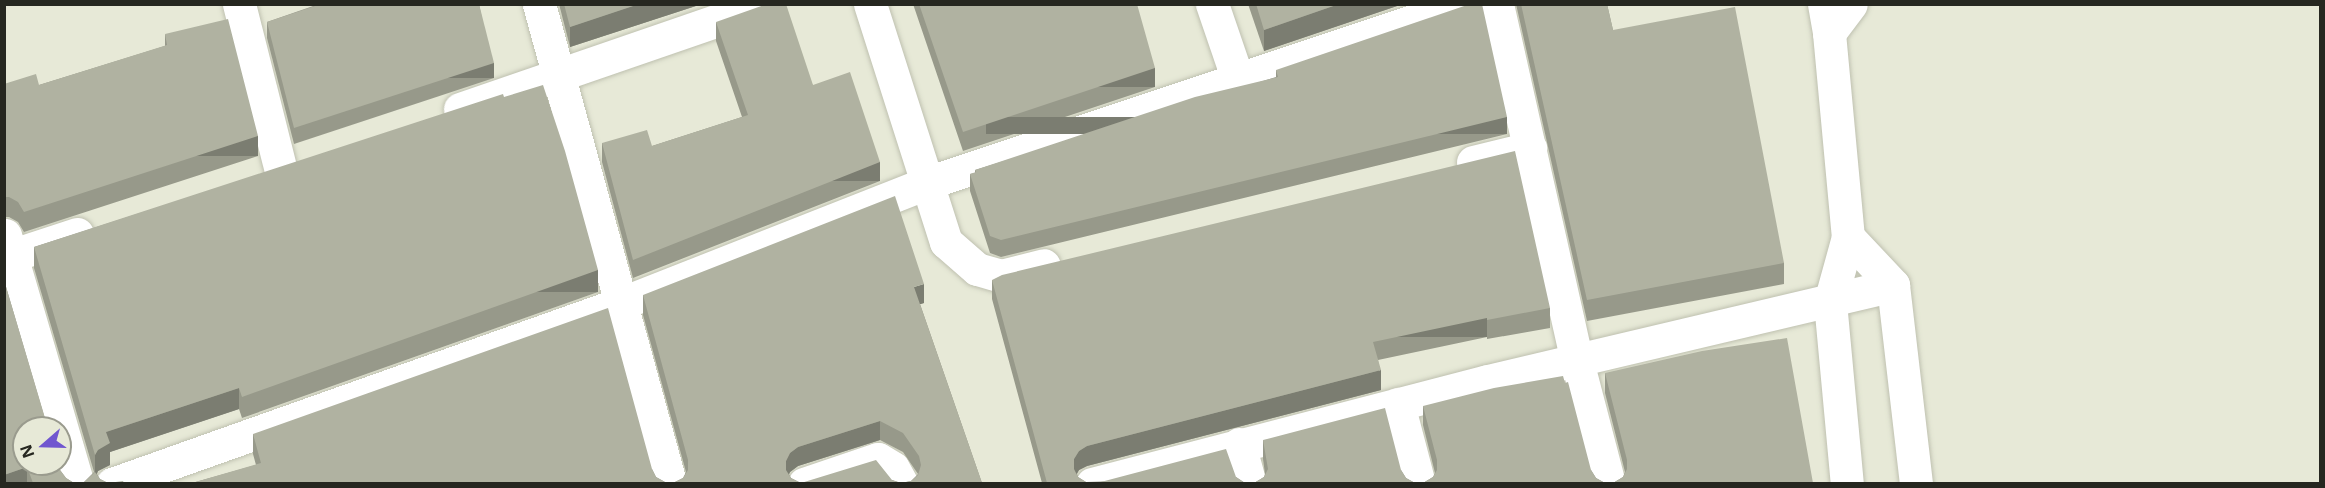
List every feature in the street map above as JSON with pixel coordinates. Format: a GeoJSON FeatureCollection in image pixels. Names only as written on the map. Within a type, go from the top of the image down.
{"type":"FeatureCollection","features":[{"type":"Feature","properties":{"kind":"street"},"geometry":{"type":"LineString","coordinates":[[239,4],[265,172],[314,157]]}},
{"type":"Feature","properties":{"kind":"street"},"geometry":{"type":"LineString","coordinates":[[539,4],[670,483]]}},
{"type":"Feature","properties":{"kind":"street"},"geometry":{"type":"LineString","coordinates":[[436,117],[559,77],[765,4]]}},
{"type":"Feature","properties":{"kind":"street"},"geometry":{"type":"LineString","coordinates":[[870,4],[946,242],[977,269],[1001,276],[1070,259]]}},
{"type":"Feature","properties":{"kind":"street"},"geometry":{"type":"LineString","coordinates":[[1212,4],[1238,80]]}},
{"type":"Feature","properties":{"kind":"street"},"geometry":{"type":"LineString","coordinates":[[112,483],[622,303],[927,183],[1464,4]]}},
{"type":"Feature","properties":{"kind":"street"},"geometry":{"type":"LineString","coordinates":[[1497,4],[1577,361],[1610,483]]}},
{"type":"Feature","properties":{"kind":"street"},"geometry":{"type":"LineString","coordinates":[[1847,483],[1830,302],[1848,237],[1827,19],[1851,4]]}},
{"type":"Feature","properties":{"kind":"street"},"geometry":{"type":"LineString","coordinates":[[1449,168],[1530,148]]}},
{"type":"Feature","properties":{"kind":"street"},"geometry":{"type":"LineString","coordinates":[[78,483],[6,249],[110,223]]}},
{"type":"Feature","properties":{"kind":"street"},"geometry":{"type":"LineString","coordinates":[[1848,237],[1893,285],[1916,483]]}},
{"type":"Feature","properties":{"kind":"street"},"geometry":{"type":"LineString","coordinates":[[1092,483],[1398,404],[1830,302],[1893,285]]}},
{"type":"Feature","properties":{"kind":"street"},"geometry":{"type":"LineString","coordinates":[[1398,404],[1419,483]]}},
{"type":"Feature","properties":{"kind":"street"},"geometry":{"type":"LineString","coordinates":[[1239,444],[1250,483]]}},
{"type":"Feature","properties":{"kind":"street"},"geometry":{"type":"LineString","coordinates":[[804,483],[878,459],[893,468],[902,483]]}},
{"type":"Feature","properties":{"kind":"building"},"geometry":{"type":"Polygon","coordinates":[[[321,4],[479,4],[494,63],[294,128],[267,22],[321,4]]]}},
{"type":"Feature","properties":{"kind":"building"},"geometry":{"type":"Polygon","coordinates":[[[564,4],[639,4],[570,27],[564,4]]]}},
{"type":"Feature","properties":{"kind":"building"},"geometry":{"type":"Polygon","coordinates":[[[767,4],[786,4],[813,85],[850,72],[880,162],[633,260],[602,143],[647,130],[652,146],[748,115],[716,22],[767,4]]]}},
{"type":"Feature","properties":{"kind":"building"},"geometry":{"type":"Polygon","coordinates":[[[919,4],[1048,4],[1048,6],[1055,4],[1137,4],[1155,68],[963,132],[919,4]]]}},
{"type":"Feature","properties":{"kind":"building"},"geometry":{"type":"Polygon","coordinates":[[[1256,4],[1339,4],[1264,30],[1256,4]]]}},
{"type":"Feature","properties":{"kind":"building"},"geometry":{"type":"Polygon","coordinates":[[[1470,4],[1482,4],[1507,117],[1001,240],[990,236],[970,174],[976,172],[975,170],[1195,97],[1278,77],[1276,70],[1470,4]]]}},
{"type":"Feature","properties":{"kind":"building"},"geometry":{"type":"Polygon","coordinates":[[[1521,4],[1607,4],[1613,30],[1735,7],[1784,263],[1587,300],[1521,4]]]}},
{"type":"Feature","properties":{"kind":"building"},"geometry":{"type":"Polygon","coordinates":[[[228,19],[258,136],[24,212],[18,202],[4,197],[4,84],[36,74],[39,85],[167,45],[165,34],[228,19]]]}},
{"type":"Feature","properties":{"kind":"building"},"geometry":{"type":"Polygon","coordinates":[[[543,85],[565,151],[598,270],[242,397],[239,388],[106,432],[110,443],[98,450],[95,455],[34,247],[503,94],[504,97],[543,85]]]}},
{"type":"Feature","properties":{"kind":"building"},"geometry":{"type":"Polygon","coordinates":[[[1515,151],[1550,308],[1487,320],[1487,318],[1373,342],[1381,370],[1087,446],[1079,451],[1074,459],[1074,469],[1078,477],[1086,482],[1097,483],[1047,483],[992,280],[1002,275],[1515,151]]]}},
{"type":"Feature","properties":{"kind":"building"},"geometry":{"type":"Polygon","coordinates":[[[895,196],[924,284],[914,287],[982,483],[901,483],[911,481],[918,475],[921,465],[919,456],[903,433],[880,421],[798,447],[790,453],[786,461],[786,470],[791,478],[801,483],[192,483],[261,463],[253,434],[608,308],[652,469],[656,477],[665,482],[675,482],[683,478],[688,470],[688,460],[643,295],[895,196]]]}},
{"type":"Feature","properties":{"kind":"building"},"geometry":{"type":"Polygon","coordinates":[[[4,280],[44,416],[12,416],[12,472],[4,475],[4,280]]]}},
{"type":"Feature","properties":{"kind":"building"},"geometry":{"type":"Polygon","coordinates":[[[1787,338],[1813,483],[1613,483],[1623,477],[1627,469],[1627,460],[1605,373],[1702,351],[1787,338]]]}},
{"type":"Feature","properties":{"kind":"building"},"geometry":{"type":"Polygon","coordinates":[[[1563,376],[1565,383],[1568,382],[1591,470],[1596,478],[1605,483],[1423,483],[1433,477],[1437,470],[1437,460],[1423,406],[1494,388],[1563,376]]]}},
{"type":"Feature","properties":{"kind":"building"},"geometry":{"type":"Polygon","coordinates":[[[1385,408],[1401,470],[1406,478],[1415,483],[1254,483],[1264,477],[1268,469],[1263,440],[1385,408]]]}},
{"type":"Feature","properties":{"kind":"building"},"geometry":{"type":"Polygon","coordinates":[[[1226,449],[1236,477],[1245,483],[1097,483],[1226,449]]]}},
{"type":"Feature","properties":{"kind":"building"},"geometry":{"type":"Polygon","coordinates":[[[876,460],[892,480],[901,483],[801,483],[876,460]]]}},
{"type":"Feature","properties":{"kind":"building"},"geometry":{"type":"Polygon","coordinates":[[[95,472],[100,479],[108,483],[83,483],[95,472]]]}},
{"type":"Feature","properties":{"kind":"building"},"geometry":{"type":"Polygon","coordinates":[[[30,476],[64,476],[74,483],[33,483],[30,476]]]}}]}
